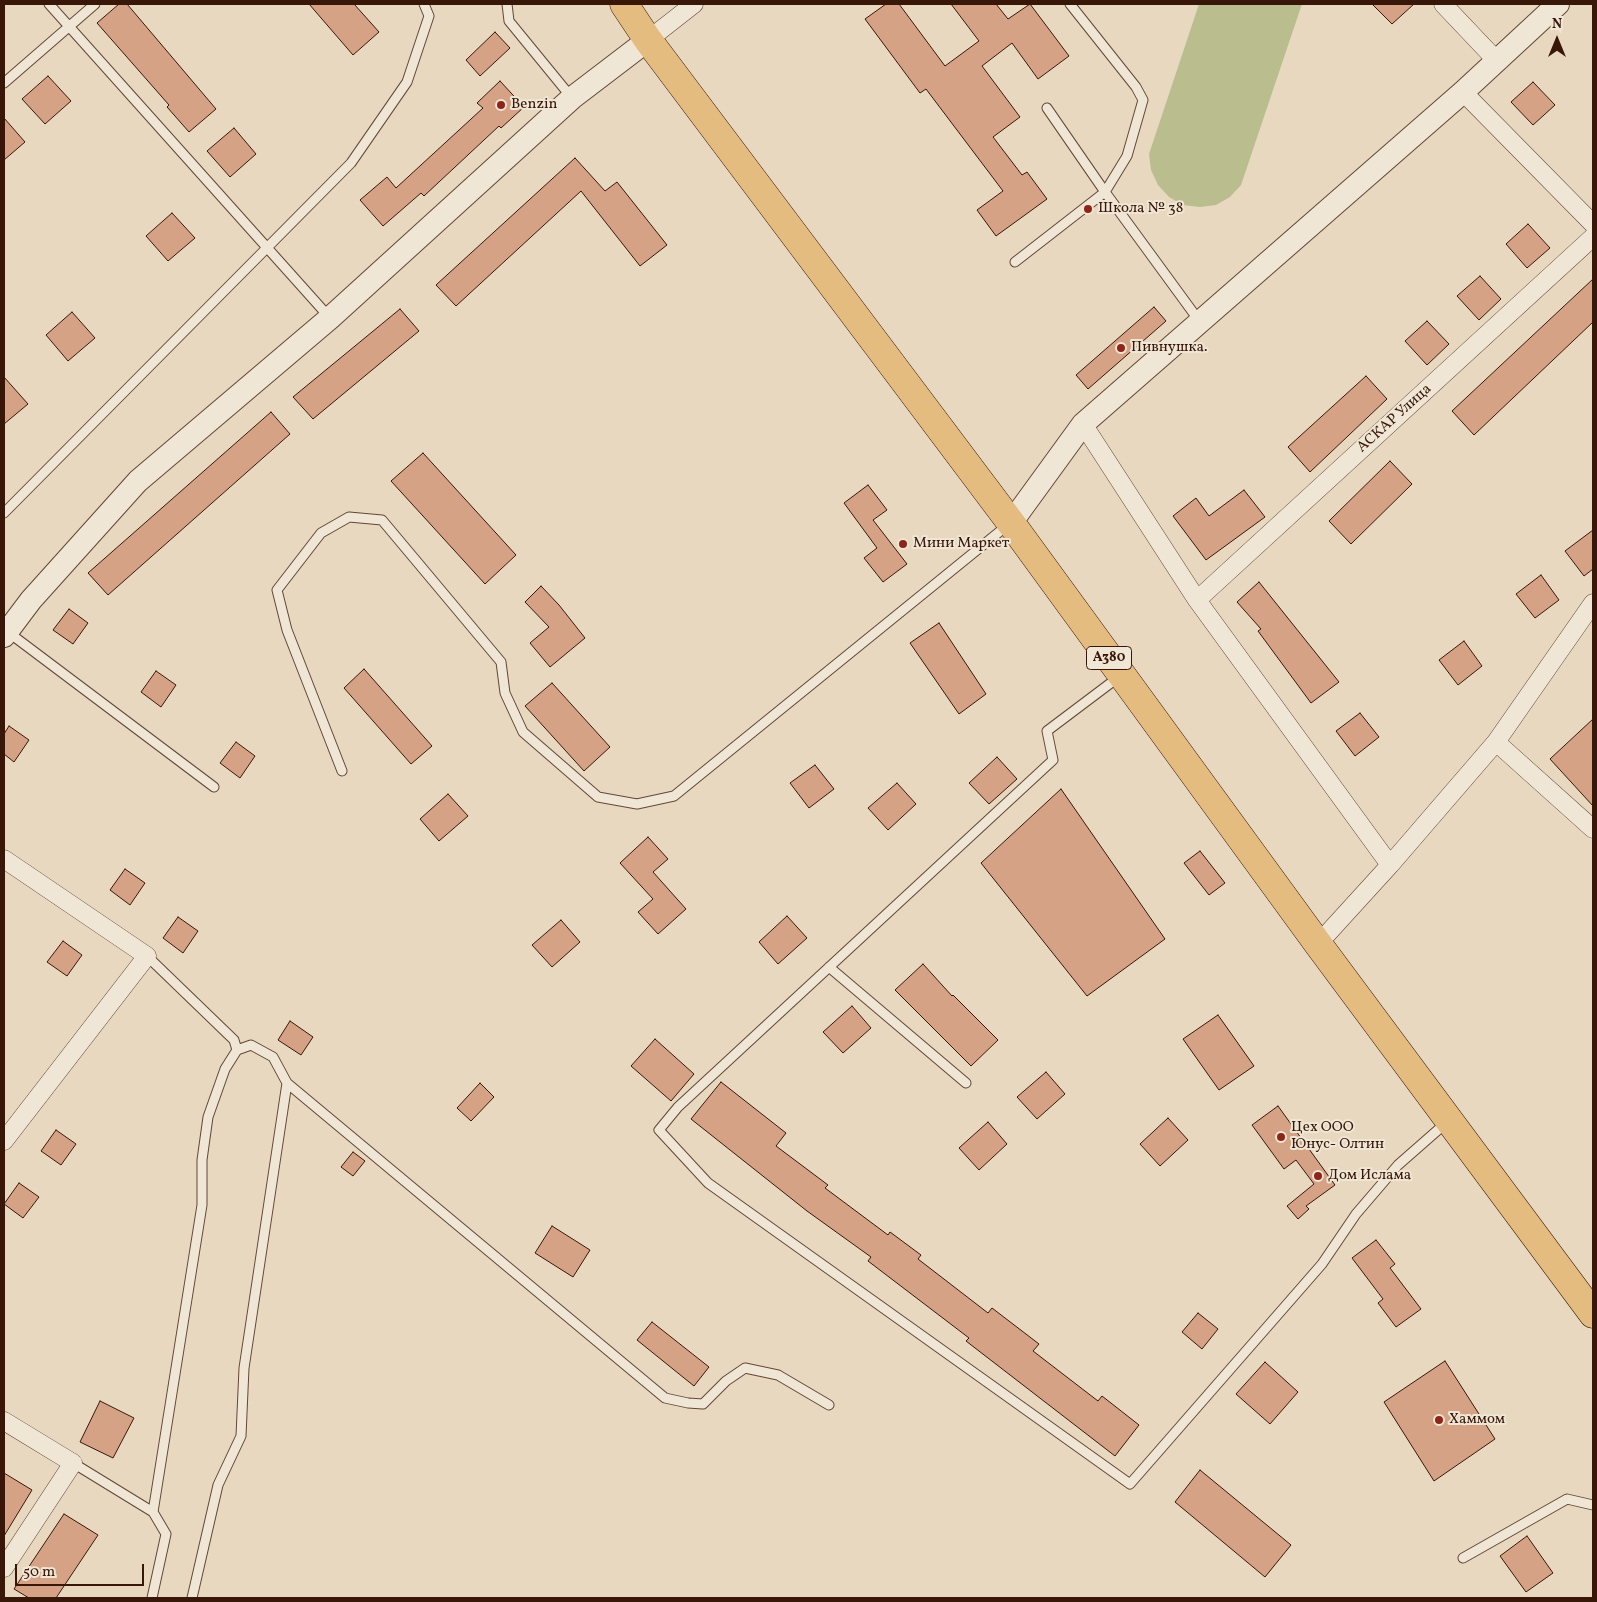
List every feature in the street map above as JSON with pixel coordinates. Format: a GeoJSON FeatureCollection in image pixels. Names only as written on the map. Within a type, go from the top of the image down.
{"type":"FeatureCollection","features":[{"type":"Feature","properties":{"kind":"highway","name":"A380"},"geometry":{"type":"LineString","coordinates":[[624,4],[648,40],[1010,523],[1318,944],[1593,1314]]}},
{"type":"Feature","properties":{"kind":"street"},"geometry":{"type":"LineString","coordinates":[[6,634],[32,600],[138,481],[330,318],[572,98],[694,4]]}},
{"type":"Feature","properties":{"kind":"street"},"geometry":{"type":"LineString","coordinates":[[1443,4],[1497,60]]}},
{"type":"Feature","properties":{"kind":"street"},"geometry":{"type":"LineString","coordinates":[[1010,523],[1083,424],[1463,92],[1558,4]]}},
{"type":"Feature","properties":{"kind":"street"},"geometry":{"type":"LineString","coordinates":[[1463,92],[1593,224]]}},
{"type":"Feature","properties":{"kind":"street","name":"АСКАР Улица"},"geometry":{"type":"LineString","coordinates":[[1197,600],[1593,237]]}},
{"type":"Feature","properties":{"kind":"street"},"geometry":{"type":"LineString","coordinates":[[1083,424],[1197,600],[1390,865]]}},
{"type":"Feature","properties":{"kind":"street"},"geometry":{"type":"LineString","coordinates":[[1318,944],[1390,865],[1496,742],[1593,603]]}},
{"type":"Feature","properties":{"kind":"street"},"geometry":{"type":"LineString","coordinates":[[1496,742],[1593,830]]}},
{"type":"Feature","properties":{"kind":"street"},"geometry":{"type":"LineString","coordinates":[[4,859],[147,956],[4,1141]]}},
{"type":"Feature","properties":{"kind":"street"},"geometry":{"type":"LineString","coordinates":[[4,1421],[72,1463],[4,1568]]}},
{"type":"Feature","properties":{"kind":"lane"},"geometry":{"type":"LineString","coordinates":[[49,4],[330,318]]}},
{"type":"Feature","properties":{"kind":"lane"},"geometry":{"type":"LineString","coordinates":[[4,83],[95,4]]}},
{"type":"Feature","properties":{"kind":"lane"},"geometry":{"type":"LineString","coordinates":[[4,513],[351,163],[407,82],[429,16],[424,4]]}},
{"type":"Feature","properties":{"kind":"lane"},"geometry":{"type":"LineString","coordinates":[[507,4],[509,21],[572,98]]}},
{"type":"Feature","properties":{"kind":"lane"},"geometry":{"type":"LineString","coordinates":[[1015,262],[1105,192],[1126,156],[1143,100],[1136,87],[1070,4]]}},
{"type":"Feature","properties":{"kind":"lane"},"geometry":{"type":"LineString","coordinates":[[1047,108],[1105,192],[1200,322]]}},
{"type":"Feature","properties":{"kind":"lane"},"geometry":{"type":"LineString","coordinates":[[342,770],[287,630],[277,590],[321,533],[349,517],[382,520],[501,662],[505,693],[523,732],[598,797],[637,804],[674,796],[1010,523]]}},
{"type":"Feature","properties":{"kind":"lane"},"geometry":{"type":"LineString","coordinates":[[6,634],[214,787]]}},
{"type":"Feature","properties":{"kind":"lane"},"geometry":{"type":"LineString","coordinates":[[1122,675],[1047,731],[1053,760],[678,1106],[659,1130],[708,1183],[1130,1484],[1322,1264],[1356,1214],[1398,1165],[1449,1120]]}},
{"type":"Feature","properties":{"kind":"lane"},"geometry":{"type":"LineString","coordinates":[[147,956],[234,1040],[237,1050]]}},
{"type":"Feature","properties":{"kind":"lane"},"geometry":{"type":"LineString","coordinates":[[829,967],[966,1083]]}},
{"type":"Feature","properties":{"kind":"lane"},"geometry":{"type":"LineString","coordinates":[[153,1512],[202,1205],[202,1160],[208,1117],[225,1069],[237,1050],[251,1045],[273,1057],[287,1083],[665,1398],[703,1404],[726,1381],[745,1368],[778,1375],[829,1404]]}},
{"type":"Feature","properties":{"kind":"lane"},"geometry":{"type":"LineString","coordinates":[[192,1598],[218,1485],[241,1436],[244,1368],[287,1083]]}},
{"type":"Feature","properties":{"kind":"lane"},"geometry":{"type":"LineString","coordinates":[[72,1463],[153,1512],[166,1534],[152,1598]]}},
{"type":"Feature","properties":{"kind":"lane"},"geometry":{"type":"LineString","coordinates":[[1463,1558],[1568,1499],[1593,1505]]}},
{"type":"Feature","properties":{"kind":"green space"},"geometry":{"type":"Polygon","coordinates":[[[1199,4],[1302,4],[1241,185],[1230,197],[1216,205],[1200,207],[1183,205],[1169,197],[1158,185],[1151,170],[1149,154],[1199,4]]]}},
{"type":"Feature","properties":{"kind":"building"},"geometry":{"type":"Polygon","coordinates":[[[119,4],[127,4],[216,109],[189,132],[167,107],[169,105],[97,23],[119,4]]]}},
{"type":"Feature","properties":{"kind":"building"},"geometry":{"type":"Polygon","coordinates":[[[309,4],[354,4],[379,32],[353,55],[309,4]]]}},
{"type":"Feature","properties":{"kind":"building"},"geometry":{"type":"Polygon","coordinates":[[[886,4],[899,4],[945,66],[979,41],[951,4],[996,4],[1008,19],[1030,4],[1069,56],[1038,79],[1012,43],[982,66],[1020,117],[993,137],[1022,175],[1027,172],[1047,199],[996,236],[977,210],[1003,191],[926,89],[920,93],[865,19],[886,4]]]}},
{"type":"Feature","properties":{"kind":"building"},"geometry":{"type":"Polygon","coordinates":[[[1372,4],[1414,4],[1392,24],[1372,4]]]}},
{"type":"Feature","properties":{"kind":"building"},"geometry":{"type":"Polygon","coordinates":[[[495,32],[510,48],[480,76],[466,60],[495,32]]]}},
{"type":"Feature","properties":{"kind":"building"},"geometry":{"type":"Polygon","coordinates":[[[48,76],[71,101],[45,124],[22,99],[48,76]]]}},
{"type":"Feature","properties":{"kind":"building"},"geometry":{"type":"Polygon","coordinates":[[[500,81],[524,107],[501,128],[499,126],[424,196],[421,193],[383,226],[360,200],[387,177],[396,188],[483,108],[477,103],[500,81]]]}},
{"type":"Feature","properties":{"kind":"building"},"geometry":{"type":"Polygon","coordinates":[[[1533,82],[1555,105],[1533,125],[1511,102],[1533,82]]]}},
{"type":"Feature","properties":{"kind":"building"},"geometry":{"type":"Polygon","coordinates":[[[4,118],[25,142],[4,160],[4,118]]]}},
{"type":"Feature","properties":{"kind":"building"},"geometry":{"type":"Polygon","coordinates":[[[234,128],[256,154],[230,177],[207,151],[234,128]]]}},
{"type":"Feature","properties":{"kind":"building"},"geometry":{"type":"Polygon","coordinates":[[[575,158],[605,191],[617,182],[667,245],[640,266],[581,191],[456,306],[436,285],[575,158]]]}},
{"type":"Feature","properties":{"kind":"building"},"geometry":{"type":"Polygon","coordinates":[[[172,213],[195,238],[168,261],[146,236],[172,213]]]}},
{"type":"Feature","properties":{"kind":"building"},"geometry":{"type":"Polygon","coordinates":[[[1528,224],[1550,248],[1527,268],[1506,244],[1528,224]]]}},
{"type":"Feature","properties":{"kind":"building"},"geometry":{"type":"Polygon","coordinates":[[[1480,276],[1501,299],[1479,320],[1457,296],[1480,276]]]}},
{"type":"Feature","properties":{"kind":"building"},"geometry":{"type":"Polygon","coordinates":[[[1593,279],[1593,322],[1474,435],[1452,411],[1593,279]]]}},
{"type":"Feature","properties":{"kind":"building","name":"Пивнушка."},"geometry":{"type":"Polygon","coordinates":[[[1154,307],[1166,321],[1088,389],[1076,375],[1154,307]]]}},
{"type":"Feature","properties":{"kind":"building"},"geometry":{"type":"Polygon","coordinates":[[[400,309],[419,331],[313,419],[293,397],[400,309]]]}},
{"type":"Feature","properties":{"kind":"building"},"geometry":{"type":"Polygon","coordinates":[[[72,312],[95,338],[68,361],[46,335],[72,312]]]}},
{"type":"Feature","properties":{"kind":"building"},"geometry":{"type":"Polygon","coordinates":[[[1427,321],[1449,344],[1427,365],[1405,341],[1427,321]]]}},
{"type":"Feature","properties":{"kind":"building"},"geometry":{"type":"Polygon","coordinates":[[[1366,376],[1387,399],[1310,472],[1288,447],[1366,376]]]}},
{"type":"Feature","properties":{"kind":"building"},"geometry":{"type":"Polygon","coordinates":[[[4,377],[28,404],[4,424],[4,377]]]}},
{"type":"Feature","properties":{"kind":"building"},"geometry":{"type":"Polygon","coordinates":[[[271,412],[290,434],[108,595],[88,573],[271,412]]]}},
{"type":"Feature","properties":{"kind":"building"},"geometry":{"type":"Polygon","coordinates":[[[423,453],[516,555],[485,584],[391,481],[423,453]]]}},
{"type":"Feature","properties":{"kind":"building"},"geometry":{"type":"Polygon","coordinates":[[[1390,461],[1412,484],[1351,544],[1329,521],[1390,461]]]}},
{"type":"Feature","properties":{"kind":"building"},"geometry":{"type":"Polygon","coordinates":[[[868,485],[887,510],[873,520],[907,564],[883,582],[864,558],[877,548],[844,503],[868,485]]]}},
{"type":"Feature","properties":{"kind":"building"},"geometry":{"type":"Polygon","coordinates":[[[1244,490],[1265,517],[1206,560],[1173,516],[1196,498],[1209,516],[1244,490]]]}},
{"type":"Feature","properties":{"kind":"building"},"geometry":{"type":"Polygon","coordinates":[[[1593,530],[1593,569],[1584,576],[1565,551],[1593,530]]]}},
{"type":"Feature","properties":{"kind":"building"},"geometry":{"type":"Polygon","coordinates":[[[1541,575],[1559,600],[1535,618],[1516,594],[1541,575]]]}},
{"type":"Feature","properties":{"kind":"building"},"geometry":{"type":"Polygon","coordinates":[[[1259,582],[1339,682],[1311,703],[1258,631],[1261,629],[1237,602],[1259,582]]]}},
{"type":"Feature","properties":{"kind":"building"},"geometry":{"type":"Polygon","coordinates":[[[541,586],[585,638],[550,667],[530,643],[549,627],[525,602],[541,586]]]}},
{"type":"Feature","properties":{"kind":"building"},"geometry":{"type":"Polygon","coordinates":[[[69,609],[88,623],[73,644],[53,630],[69,609]]]}},
{"type":"Feature","properties":{"kind":"building"},"geometry":{"type":"Polygon","coordinates":[[[939,623],[986,694],[959,714],[910,643],[939,623]]]}},
{"type":"Feature","properties":{"kind":"building"},"geometry":{"type":"Polygon","coordinates":[[[1464,641],[1482,666],[1458,685],[1439,660],[1464,641]]]}},
{"type":"Feature","properties":{"kind":"building"},"geometry":{"type":"Polygon","coordinates":[[[364,669],[432,746],[411,764],[344,688],[364,669]]]}},
{"type":"Feature","properties":{"kind":"building"},"geometry":{"type":"Polygon","coordinates":[[[156,671],[176,685],[161,707],[141,692],[156,671]]]}},
{"type":"Feature","properties":{"kind":"building"},"geometry":{"type":"Polygon","coordinates":[[[552,683],[610,747],[584,771],[525,706],[552,683]]]}},
{"type":"Feature","properties":{"kind":"building"},"geometry":{"type":"Polygon","coordinates":[[[1360,713],[1379,737],[1355,756],[1336,731],[1360,713]]]}},
{"type":"Feature","properties":{"kind":"building"},"geometry":{"type":"Polygon","coordinates":[[[1593,719],[1593,806],[1550,759],[1593,719]]]}},
{"type":"Feature","properties":{"kind":"building"},"geometry":{"type":"Polygon","coordinates":[[[9,726],[29,740],[14,762],[4,754],[4,734],[9,726]]]}},
{"type":"Feature","properties":{"kind":"building"},"geometry":{"type":"Polygon","coordinates":[[[236,742],[255,756],[240,778],[220,763],[236,742]]]}},
{"type":"Feature","properties":{"kind":"building"},"geometry":{"type":"Polygon","coordinates":[[[997,757],[1017,779],[989,804],[969,783],[997,757]]]}},
{"type":"Feature","properties":{"kind":"building"},"geometry":{"type":"Polygon","coordinates":[[[815,765],[834,789],[809,808],[790,783],[815,765]]]}},
{"type":"Feature","properties":{"kind":"building"},"geometry":{"type":"Polygon","coordinates":[[[897,783],[916,804],[888,830],[868,808],[897,783]]]}},
{"type":"Feature","properties":{"kind":"building"},"geometry":{"type":"Polygon","coordinates":[[[1061,789],[1165,939],[1087,996],[981,863],[1061,789]]]}},
{"type":"Feature","properties":{"kind":"building"},"geometry":{"type":"Polygon","coordinates":[[[448,794],[468,816],[439,841],[420,819],[448,794]]]}},
{"type":"Feature","properties":{"kind":"building"},"geometry":{"type":"Polygon","coordinates":[[[648,837],[668,859],[653,872],[686,909],[658,934],[638,912],[653,899],[620,863],[648,837]]]}},
{"type":"Feature","properties":{"kind":"building"},"geometry":{"type":"Polygon","coordinates":[[[1200,851],[1225,883],[1209,895],[1184,863],[1200,851]]]}},
{"type":"Feature","properties":{"kind":"building"},"geometry":{"type":"Polygon","coordinates":[[[125,869],[145,883],[130,905],[110,890],[125,869]]]}},
{"type":"Feature","properties":{"kind":"building"},"geometry":{"type":"Polygon","coordinates":[[[787,916],[807,938],[778,964],[759,942],[787,916]]]}},
{"type":"Feature","properties":{"kind":"building"},"geometry":{"type":"Polygon","coordinates":[[[178,917],[198,931],[183,953],[163,938],[178,917]]]}},
{"type":"Feature","properties":{"kind":"building"},"geometry":{"type":"Polygon","coordinates":[[[561,920],[580,942],[552,967],[532,945],[561,920]]]}},
{"type":"Feature","properties":{"kind":"building"},"geometry":{"type":"Polygon","coordinates":[[[63,941],[82,955],[67,976],[47,962],[63,941]]]}},
{"type":"Feature","properties":{"kind":"building"},"geometry":{"type":"Polygon","coordinates":[[[923,964],[952,996],[998,1040],[971,1066],[895,990],[923,964]]]}},
{"type":"Feature","properties":{"kind":"building"},"geometry":{"type":"Polygon","coordinates":[[[852,1006],[871,1028],[843,1053],[823,1032],[852,1006]]]}},
{"type":"Feature","properties":{"kind":"building"},"geometry":{"type":"Polygon","coordinates":[[[1218,1015],[1254,1066],[1219,1090],[1183,1039],[1218,1015]]]}},
{"type":"Feature","properties":{"kind":"building"},"geometry":{"type":"Polygon","coordinates":[[[290,1021],[313,1037],[301,1055],[278,1040],[290,1021]]]}},
{"type":"Feature","properties":{"kind":"building"},"geometry":{"type":"Polygon","coordinates":[[[655,1039],[694,1074],[671,1101],[631,1066],[655,1039]]]}},
{"type":"Feature","properties":{"kind":"building"},"geometry":{"type":"Polygon","coordinates":[[[1046,1072],[1065,1094],[1037,1119],[1017,1097],[1046,1072]]]}},
{"type":"Feature","properties":{"kind":"building"},"geometry":{"type":"Polygon","coordinates":[[[721,1082],[786,1133],[776,1146],[828,1185],[825,1188],[888,1235],[890,1232],[921,1255],[918,1259],[988,1313],[992,1308],[1039,1344],[1033,1351],[1098,1401],[1102,1396],[1139,1425],[1115,1456],[966,1341],[969,1338],[868,1261],[871,1257],[807,1211],[691,1119],[721,1082]]]}},
{"type":"Feature","properties":{"kind":"building"},"geometry":{"type":"Polygon","coordinates":[[[480,1083],[494,1097],[471,1121],[457,1108],[480,1083]]]}},
{"type":"Feature","properties":{"kind":"building"},"geometry":{"type":"Polygon","coordinates":[[[1278,1106],[1335,1185],[1306,1206],[1309,1209],[1298,1219],[1287,1206],[1314,1184],[1296,1160],[1284,1169],[1252,1125],[1278,1106]]]}},
{"type":"Feature","properties":{"kind":"building"},"geometry":{"type":"Polygon","coordinates":[[[1168,1118],[1188,1140],[1160,1166],[1140,1144],[1168,1118]]]}},
{"type":"Feature","properties":{"kind":"building"},"geometry":{"type":"Polygon","coordinates":[[[988,1122],[1007,1144],[979,1170],[959,1148],[988,1122]]]}},
{"type":"Feature","properties":{"kind":"building"},"geometry":{"type":"Polygon","coordinates":[[[56,1130],[76,1144],[61,1165],[41,1151],[56,1130]]]}},
{"type":"Feature","properties":{"kind":"building"},"geometry":{"type":"Polygon","coordinates":[[[353,1152],[365,1161],[353,1176],[341,1167],[353,1152]]]}},
{"type":"Feature","properties":{"kind":"building"},"geometry":{"type":"Polygon","coordinates":[[[19,1183],[39,1197],[23,1218],[4,1204],[19,1183]]]}},
{"type":"Feature","properties":{"kind":"building"},"geometry":{"type":"Polygon","coordinates":[[[552,1226],[590,1250],[573,1277],[535,1253],[552,1226]]]}},
{"type":"Feature","properties":{"kind":"building"},"geometry":{"type":"Polygon","coordinates":[[[1376,1240],[1395,1264],[1390,1268],[1421,1309],[1396,1327],[1378,1303],[1383,1299],[1352,1258],[1376,1240]]]}},
{"type":"Feature","properties":{"kind":"building"},"geometry":{"type":"Polygon","coordinates":[[[1198,1313],[1218,1329],[1202,1349],[1182,1332],[1198,1313]]]}},
{"type":"Feature","properties":{"kind":"building"},"geometry":{"type":"Polygon","coordinates":[[[652,1322],[709,1367],[694,1386],[637,1340],[652,1322]]]}},
{"type":"Feature","properties":{"kind":"building","name":"Хаммом"},"geometry":{"type":"Polygon","coordinates":[[[1445,1361],[1495,1439],[1434,1481],[1384,1402],[1445,1361]]]}},
{"type":"Feature","properties":{"kind":"building"},"geometry":{"type":"Polygon","coordinates":[[[1265,1362],[1298,1392],[1270,1424],[1236,1394],[1265,1362]]]}},
{"type":"Feature","properties":{"kind":"building"},"geometry":{"type":"Polygon","coordinates":[[[100,1401],[134,1418],[113,1458],[80,1442],[100,1401]]]}},
{"type":"Feature","properties":{"kind":"building"},"geometry":{"type":"Polygon","coordinates":[[[1200,1470],[1291,1545],[1265,1577],[1175,1502],[1200,1470]]]}},
{"type":"Feature","properties":{"kind":"building"},"geometry":{"type":"Polygon","coordinates":[[[4,1473],[32,1490],[4,1536],[4,1473]]]}},
{"type":"Feature","properties":{"kind":"building"},"geometry":{"type":"Polygon","coordinates":[[[64,1514],[98,1535],[56,1598],[29,1598],[14,1589],[64,1514]]]}},
{"type":"Feature","properties":{"kind":"building"},"geometry":{"type":"Polygon","coordinates":[[[1527,1536],[1553,1573],[1526,1592],[1500,1556],[1527,1536]]]}},
{"type":"Feature","properties":{"kind":"place","name":"Benzin"},"geometry":{"type":"Point","coordinates":[501,105]}},
{"type":"Feature","properties":{"kind":"place","name":"Школа № 38"},"geometry":{"type":"Point","coordinates":[1088,209]}},
{"type":"Feature","properties":{"kind":"place","name":"Пивнушка."},"geometry":{"type":"Point","coordinates":[1121,348]}},
{"type":"Feature","properties":{"kind":"place","name":"Мини Маркет"},"geometry":{"type":"Point","coordinates":[903,544]}},
{"type":"Feature","properties":{"kind":"place","name":"Цех ООО Юнус- Олтин"},"geometry":{"type":"Point","coordinates":[1281,1137]}},
{"type":"Feature","properties":{"kind":"place","name":"Дом Ислама"},"geometry":{"type":"Point","coordinates":[1318,1176]}},
{"type":"Feature","properties":{"kind":"place","name":"Хаммом"},"geometry":{"type":"Point","coordinates":[1439,1420]}}]}
